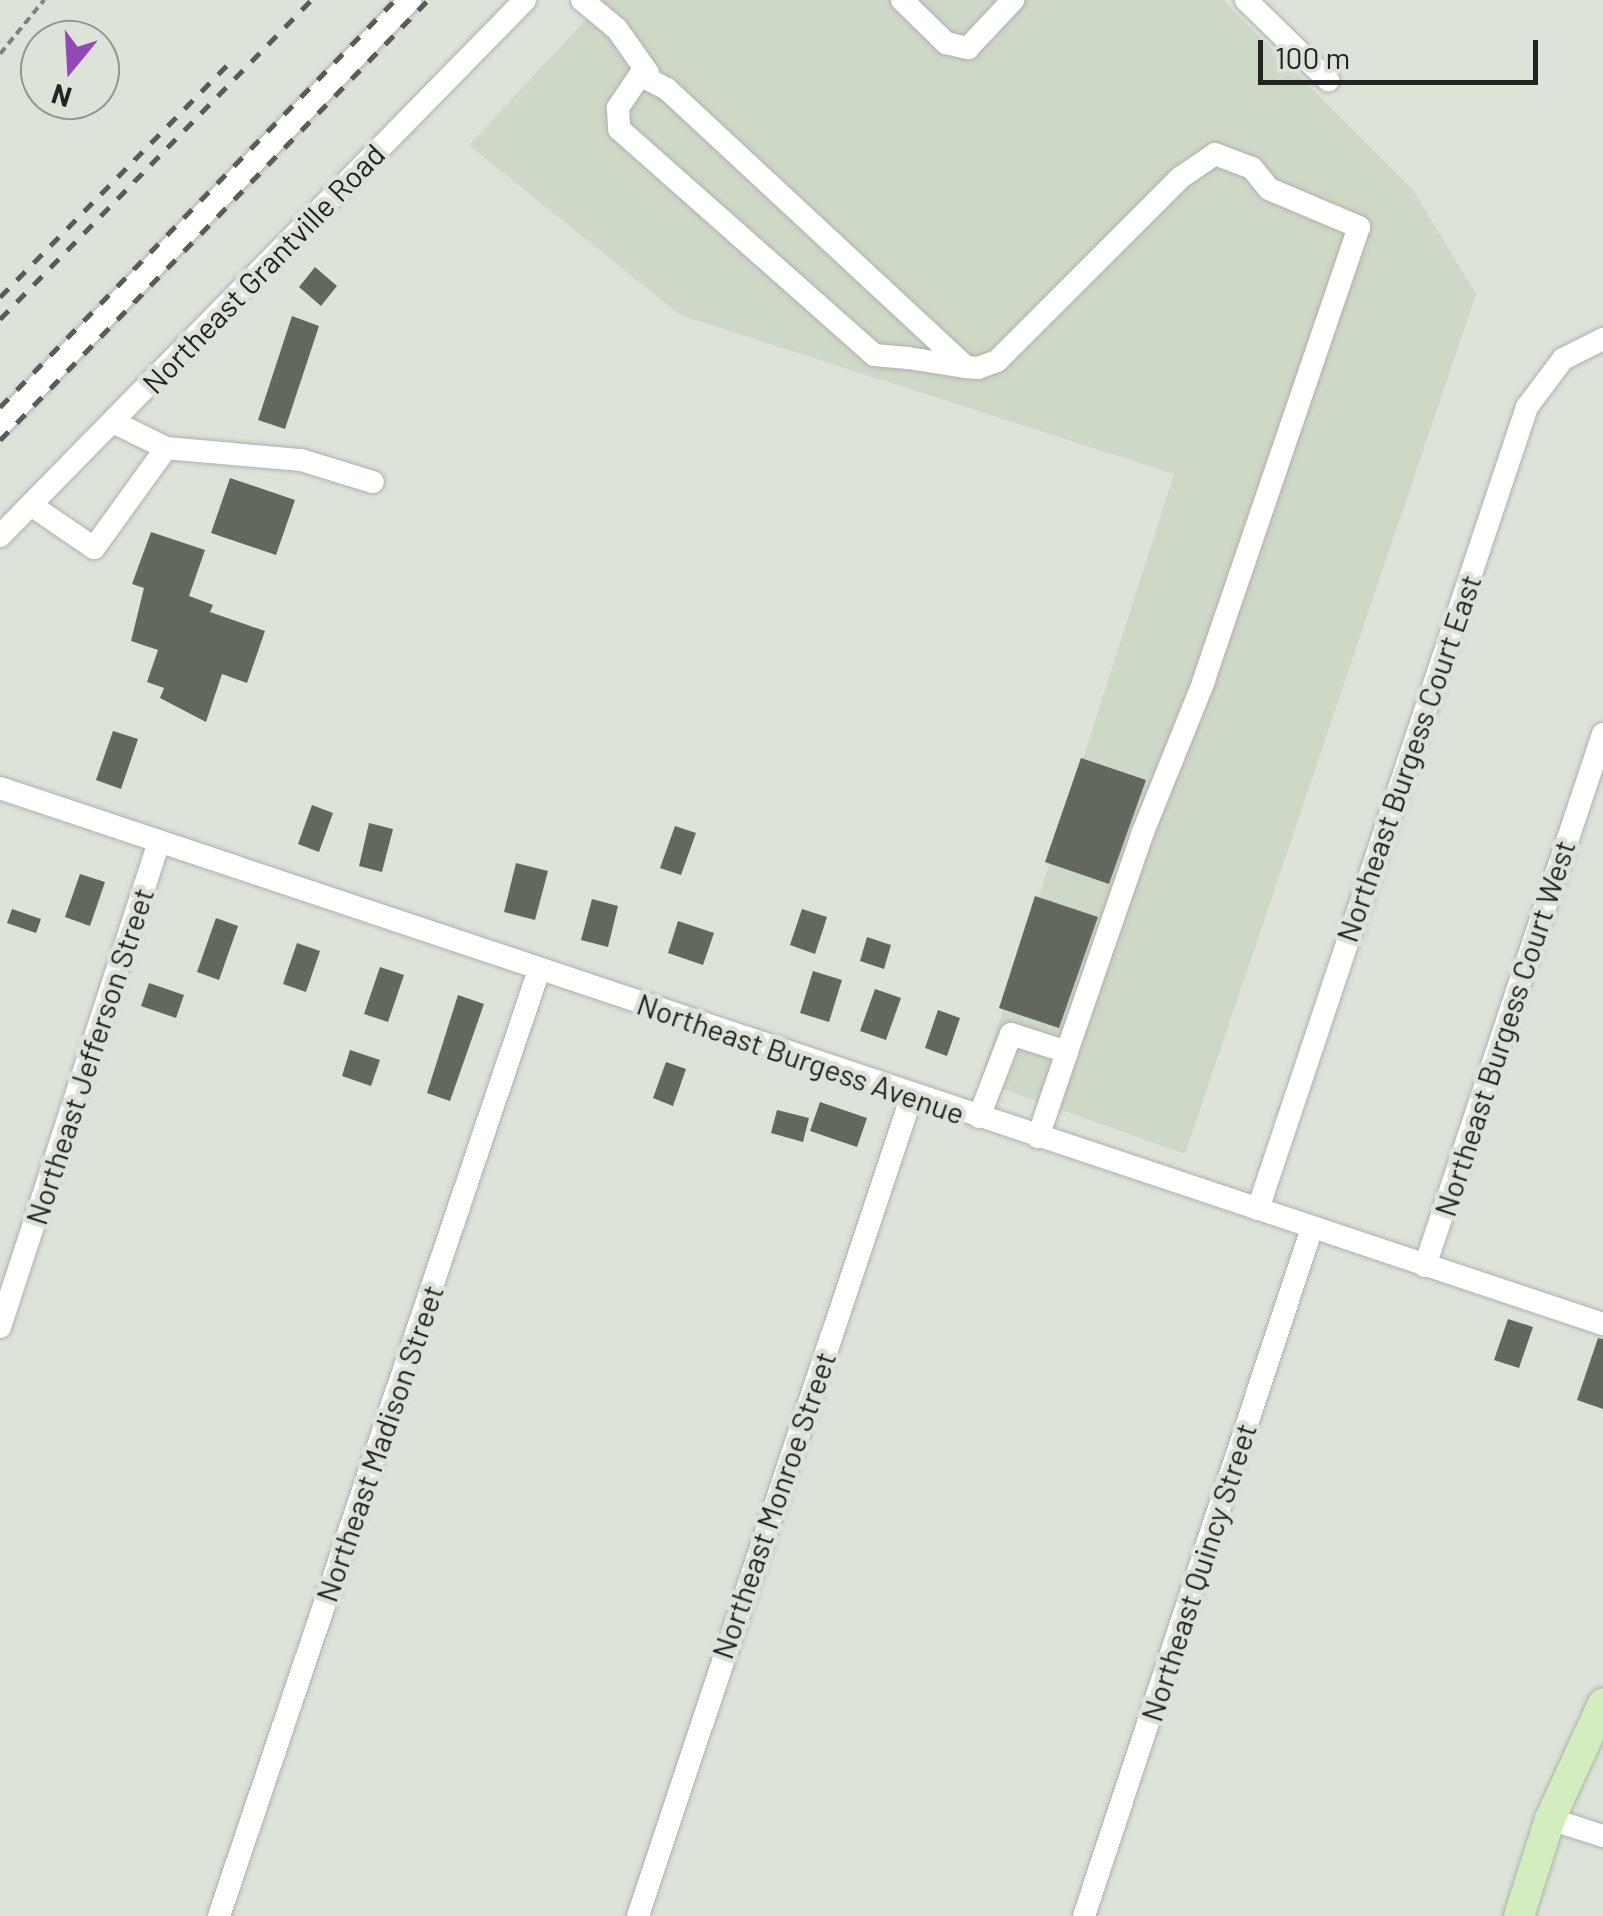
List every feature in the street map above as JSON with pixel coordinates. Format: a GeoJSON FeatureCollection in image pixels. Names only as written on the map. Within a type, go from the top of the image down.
{"type":"FeatureCollection","features":[{"type":"Feature","properties":{"kind":"main road"},"geometry":{"type":"LineString","coordinates":[[1520,1916],[1550,1820],[1603,1704]]}},
{"type":"Feature","properties":{"kind":"street"},"geometry":{"type":"LineString","coordinates":[[0,425],[410,0]]}},
{"type":"Feature","properties":{"kind":"street","name":"Northeast Grantville Road"},"geometry":{"type":"LineString","coordinates":[[0,536],[526,0]]}},
{"type":"Feature","properties":{"kind":"street"},"geometry":{"type":"LineString","coordinates":[[582,0],[617,29],[648,73],[966,367]]}},
{"type":"Feature","properties":{"kind":"street"},"geometry":{"type":"LineString","coordinates":[[902,0],[956,48],[979,43],[1013,0]]}},
{"type":"Feature","properties":{"kind":"street"},"geometry":{"type":"LineString","coordinates":[[1246,0],[1328,80]]}},
{"type":"Feature","properties":{"kind":"street"},"geometry":{"type":"LineString","coordinates":[[648,73],[640,75],[618,108],[619,129],[859,348],[966,367],[997,361],[1180,178],[1215,154],[1252,168],[1269,189],[1358,227],[1204,681],[1038,1137]]}},
{"type":"Feature","properties":{"kind":"street","name":"Northeast Burgess Court East"},"geometry":{"type":"LineString","coordinates":[[1258,1210],[1527,407],[1563,359],[1603,339]]}},
{"type":"Feature","properties":{"kind":"street"},"geometry":{"type":"LineString","coordinates":[[113,422],[166,448],[301,460],[373,482]]}},
{"type":"Feature","properties":{"kind":"street"},"geometry":{"type":"LineString","coordinates":[[31,505],[94,548],[166,448]]}},
{"type":"Feature","properties":{"kind":"street","name":"Northeast Burgess Court West"},"geometry":{"type":"LineString","coordinates":[[1425,1266],[1603,734]]}},
{"type":"Feature","properties":{"kind":"street","name":"Northeast Burgess Avenue"},"geometry":{"type":"LineString","coordinates":[[0,788],[1603,1324]]}},
{"type":"Feature","properties":{"kind":"street","name":"Northeast Jefferson Street"},"geometry":{"type":"LineString","coordinates":[[0,1326],[159,842]]}},
{"type":"Feature","properties":{"kind":"street","name":"Northeast Madison Street"},"geometry":{"type":"LineString","coordinates":[[219,1916],[538,970]]}},
{"type":"Feature","properties":{"kind":"street"},"geometry":{"type":"LineString","coordinates":[[979,1118],[1011,1034],[1067,1052]]}},
{"type":"Feature","properties":{"kind":"street","name":"Northeast Monroe Street"},"geometry":{"type":"LineString","coordinates":[[638,1916],[912,1095]]}},
{"type":"Feature","properties":{"kind":"street","name":"Northeast Quincy Street"},"geometry":{"type":"LineString","coordinates":[[1084,1916],[1312,1228]]}},
{"type":"Feature","properties":{"kind":"street"},"geometry":{"type":"LineString","coordinates":[[1550,1820],[1603,1836]]}},
{"type":"Feature","properties":{"kind":"path"},"geometry":{"type":"LineString","coordinates":[[0,54],[44,0]]}},
{"type":"Feature","properties":{"kind":"shaded area"},"geometry":{"type":"Polygon","coordinates":[[[604,0],[1223,0],[1413,190],[1476,294],[1185,1154],[980,1081],[1174,474],[680,315],[469,145],[604,0]]]}},
{"type":"Feature","properties":{"kind":"building"},"geometry":{"type":"Polygon","coordinates":[[[315,267],[337,286],[321,306],[299,287],[315,267]]]}},
{"type":"Feature","properties":{"kind":"building"},"geometry":{"type":"Polygon","coordinates":[[[292,316],[319,326],[285,429],[258,420],[292,316]]]}},
{"type":"Feature","properties":{"kind":"building"},"geometry":{"type":"Polygon","coordinates":[[[230,478],[295,500],[276,555],[211,533],[230,478]]]}},
{"type":"Feature","properties":{"kind":"building"},"geometry":{"type":"Polygon","coordinates":[[[151,532],[205,550],[189,596],[213,605],[210,612],[265,631],[247,683],[222,674],[206,722],[160,698],[164,688],[147,682],[158,650],[131,641],[144,588],[132,584],[151,532]]]}},
{"type":"Feature","properties":{"kind":"building"},"geometry":{"type":"Polygon","coordinates":[[[113,731],[138,739],[121,789],[96,780],[113,731]]]}},
{"type":"Feature","properties":{"kind":"building"},"geometry":{"type":"Polygon","coordinates":[[[1081,758],[1146,780],[1109,884],[1045,862],[1081,758]]]}},
{"type":"Feature","properties":{"kind":"building"},"geometry":{"type":"Polygon","coordinates":[[[312,805],[333,813],[319,852],[298,844],[312,805]]]}},
{"type":"Feature","properties":{"kind":"building"},"geometry":{"type":"Polygon","coordinates":[[[369,823],[393,829],[382,872],[359,866],[369,823]]]}},
{"type":"Feature","properties":{"kind":"building"},"geometry":{"type":"Polygon","coordinates":[[[675,826],[696,833],[681,875],[660,868],[675,826]]]}},
{"type":"Feature","properties":{"kind":"building"},"geometry":{"type":"Polygon","coordinates":[[[516,863],[548,871],[535,920],[504,912],[516,863]]]}},
{"type":"Feature","properties":{"kind":"building"},"geometry":{"type":"Polygon","coordinates":[[[80,874],[105,882],[90,926],[65,917],[80,874]]]}},
{"type":"Feature","properties":{"kind":"building"},"geometry":{"type":"Polygon","coordinates":[[[1035,896],[1098,917],[1059,1028],[999,1008],[1035,896]]]}},
{"type":"Feature","properties":{"kind":"building"},"geometry":{"type":"Polygon","coordinates":[[[592,899],[618,906],[608,947],[581,940],[592,899]]]}},
{"type":"Feature","properties":{"kind":"building"},"geometry":{"type":"Polygon","coordinates":[[[12,909],[41,919],[36,933],[7,923],[12,909]]]}},
{"type":"Feature","properties":{"kind":"building"},"geometry":{"type":"Polygon","coordinates":[[[802,909],[827,917],[815,954],[790,945],[802,909]]]}},
{"type":"Feature","properties":{"kind":"building"},"geometry":{"type":"Polygon","coordinates":[[[216,918],[238,926],[219,980],[197,972],[216,918]]]}},
{"type":"Feature","properties":{"kind":"building"},"geometry":{"type":"Polygon","coordinates":[[[678,921],[714,933],[703,965],[668,953],[678,921]]]}},
{"type":"Feature","properties":{"kind":"building"},"geometry":{"type":"Polygon","coordinates":[[[867,937],[891,945],[884,969],[860,961],[867,937]]]}},
{"type":"Feature","properties":{"kind":"building"},"geometry":{"type":"Polygon","coordinates":[[[297,943],[320,951],[306,992],[283,984],[297,943]]]}},
{"type":"Feature","properties":{"kind":"building"},"geometry":{"type":"Polygon","coordinates":[[[380,967],[404,975],[388,1022],[364,1014],[380,967]]]}},
{"type":"Feature","properties":{"kind":"building"},"geometry":{"type":"Polygon","coordinates":[[[813,971],[842,980],[829,1022],[800,1013],[813,971]]]}},
{"type":"Feature","properties":{"kind":"building"},"geometry":{"type":"Polygon","coordinates":[[[149,983],[184,995],[176,1018],[141,1006],[149,983]]]}},
{"type":"Feature","properties":{"kind":"building"},"geometry":{"type":"Polygon","coordinates":[[[875,989],[901,998],[886,1040],[860,1031],[875,989]]]}},
{"type":"Feature","properties":{"kind":"building"},"geometry":{"type":"Polygon","coordinates":[[[458,995],[484,1004],[450,1101],[427,1093],[458,995]]]}},
{"type":"Feature","properties":{"kind":"building"},"geometry":{"type":"Polygon","coordinates":[[[938,1010],[960,1018],[947,1056],[925,1048],[938,1010]]]}},
{"type":"Feature","properties":{"kind":"building"},"geometry":{"type":"Polygon","coordinates":[[[350,1050],[380,1060],[371,1086],[342,1076],[350,1050]]]}},
{"type":"Feature","properties":{"kind":"building"},"geometry":{"type":"Polygon","coordinates":[[[666,1062],[686,1069],[673,1106],[653,1098],[666,1062]]]}},
{"type":"Feature","properties":{"kind":"building"},"geometry":{"type":"Polygon","coordinates":[[[820,1102],[867,1118],[857,1147],[810,1131],[820,1102]]]}},
{"type":"Feature","properties":{"kind":"building"},"geometry":{"type":"Polygon","coordinates":[[[777,1110],[809,1118],[803,1142],[771,1133],[777,1110]]]}},
{"type":"Feature","properties":{"kind":"building"},"geometry":{"type":"Polygon","coordinates":[[[1508,1319],[1533,1327],[1519,1368],[1494,1360],[1508,1319]]]}},
{"type":"Feature","properties":{"kind":"building"},"geometry":{"type":"Polygon","coordinates":[[[1598,1338],[1603,1339],[1603,1409],[1577,1400],[1598,1338]]]}},
{"type":"Feature","properties":{"kind":"railway"},"geometry":{"type":"LineString","coordinates":[[0,319],[311,0]]}},
{"type":"Feature","properties":{"kind":"railway"},"geometry":{"type":"LineString","coordinates":[[0,407],[395,0]]}},
{"type":"Feature","properties":{"kind":"railway"},"geometry":{"type":"LineString","coordinates":[[0,440],[428,0]]}},
{"type":"Feature","properties":{"kind":"railway"},"geometry":{"type":"LineString","coordinates":[[0,297],[231,61]]}}]}
